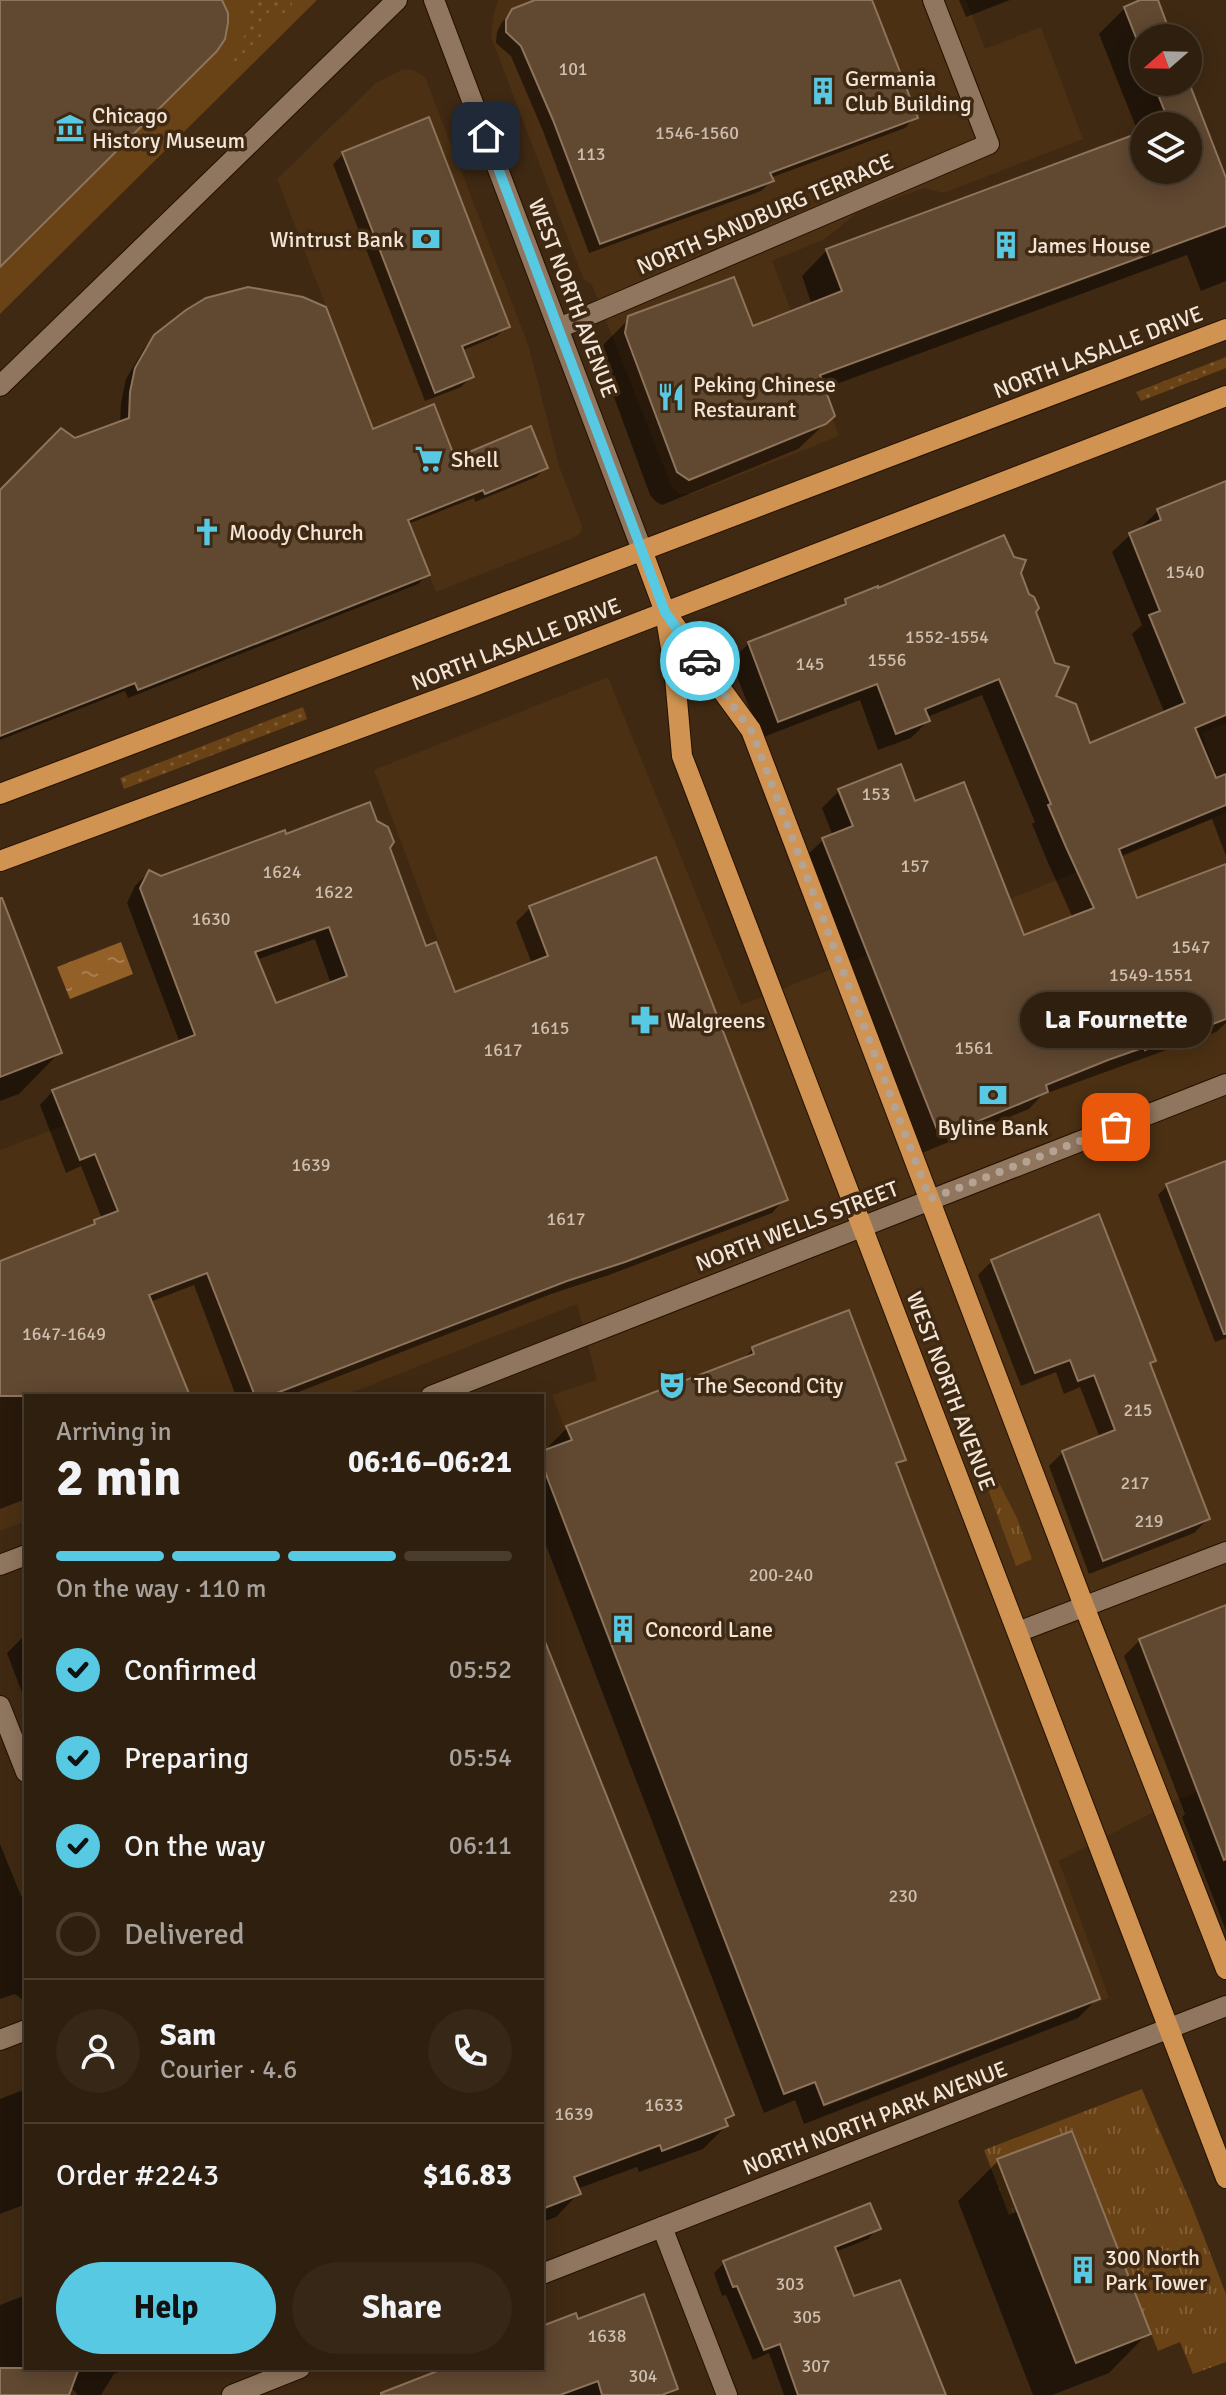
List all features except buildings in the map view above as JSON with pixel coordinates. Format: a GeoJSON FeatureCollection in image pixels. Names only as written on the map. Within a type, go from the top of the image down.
{"type":"FeatureCollection","features":[{"type":"Feature","properties":{"kind":"main road","name":"NORTH LASALLE DRIVE"},"geometry":{"type":"LineString","coordinates":[[0,794],[1226,329]]}},
{"type":"Feature","properties":{"kind":"main road","name":"NORTH LASALLE DRIVE"},"geometry":{"type":"LineString","coordinates":[[0,861],[471,687],[1226,396]]}},
{"type":"Feature","properties":{"kind":"main road","name":"WEST NORTH AVENUE"},"geometry":{"type":"LineString","coordinates":[[642,550],[665,612],[674,666],[682,756],[1226,2178]]}},
{"type":"Feature","properties":{"kind":"main road","name":"WEST NORTH AVENUE"},"geometry":{"type":"LineString","coordinates":[[665,612],[751,730],[1084,1606],[1226,1969]]}},
{"type":"Feature","properties":{"kind":"street"},"geometry":{"type":"LineString","coordinates":[[0,386],[397,0]]}},
{"type":"Feature","properties":{"kind":"street","name":"WEST NORTH AVENUE"},"geometry":{"type":"LineString","coordinates":[[434,0],[642,550]]}},
{"type":"Feature","properties":{"kind":"street","name":"NORTH SANDBURG TERRACE"},"geometry":{"type":"LineString","coordinates":[[559,328],[989,144],[933,0]]}},
{"type":"Feature","properties":{"kind":"street","name":"NORTH WELLS STREET"},"geometry":{"type":"LineString","coordinates":[[436,1394],[1226,1084]]}},
{"type":"Feature","properties":{"kind":"street"},"geometry":{"type":"LineString","coordinates":[[1018,1632],[1226,1552]]}},
{"type":"Feature","properties":{"kind":"street"},"geometry":{"type":"LineString","coordinates":[[0,1565],[24,1556]]}},
{"type":"Feature","properties":{"kind":"street"},"geometry":{"type":"LineString","coordinates":[[0,1706],[24,1767]]}},
{"type":"Feature","properties":{"kind":"street","name":"NORTH NORTH PARK AVENUE"},"geometry":{"type":"LineString","coordinates":[[544,2273],[1226,2006]]}},
{"type":"Feature","properties":{"kind":"street"},"geometry":{"type":"LineString","coordinates":[[0,2040],[24,2031]]}},
{"type":"Feature","properties":{"kind":"street"},"geometry":{"type":"LineString","coordinates":[[662,2227],[727,2395]]}},
{"type":"Feature","properties":{"kind":"street"},"geometry":{"type":"LineString","coordinates":[[232,2395],[295,2370]]}},
{"type":"Feature","properties":{"kind":"shaded area"},"geometry":{"type":"Polygon","coordinates":[[[498,0],[966,0],[985,49],[1041,27],[1083,139],[944,193],[924,188],[858,212],[825,239],[772,261],[839,436],[692,494],[679,494],[671,485],[592,285],[583,278],[491,37],[498,0]]]}},
{"type":"Feature","properties":{"kind":"shaded area"},"geometry":{"type":"Polygon","coordinates":[[[403,69],[413,70],[425,77],[529,347],[559,466],[582,526],[580,534],[573,538],[436,592],[277,179],[376,83],[403,69]]]}},
{"type":"Feature","properties":{"kind":"shaded area"},"geometry":{"type":"Polygon","coordinates":[[[608,677],[741,1005],[1226,813],[1226,1781],[1177,1800],[1059,1861],[1109,1998],[824,2108],[552,1395],[597,1380],[577,1304],[348,1394],[24,1394],[24,1522],[0,1531],[0,1150],[65,1125],[52,1090],[438,941],[374,770],[608,677]]]}},
{"type":"Feature","properties":{"kind":"shaded area"},"geometry":{"type":"Polygon","coordinates":[[[1226,723],[1226,807],[1202,733],[1226,723]]]}},
{"type":"Feature","properties":{"kind":"green space","name":"Chicago History Museum"},"geometry":{"type":"Polygon","coordinates":[[[0,0],[317,0],[0,314],[0,0]]]}},
{"type":"Feature","properties":{"kind":"green space"},"geometry":{"type":"Polygon","coordinates":[[[256,0],[292,0],[292,5],[280,17],[272,9],[256,26],[263,34],[233,64],[230,60],[246,33],[247,15],[256,0]]]}},
{"type":"Feature","properties":{"kind":"green space"},"geometry":{"type":"Polygon","coordinates":[[[1226,357],[1226,368],[1141,401],[1136,392],[1226,357]]]}},
{"type":"Feature","properties":{"kind":"green space"},"geometry":{"type":"Polygon","coordinates":[[[303,707],[307,719],[124,789],[120,778],[303,707]]]}},
{"type":"Feature","properties":{"kind":"green space"},"geometry":{"type":"Polygon","coordinates":[[[980,1446],[1017,1518],[1032,1559],[1016,1566],[973,1448],[980,1446]]]}},
{"type":"Feature","properties":{"kind":"green space"},"geometry":{"type":"Polygon","coordinates":[[[1142,2089],[1226,2294],[1226,2362],[1193,2374],[1180,2342],[1158,2351],[1073,2131],[997,2159],[1017,2211],[1009,2215],[984,2150],[1142,2089]]]}},
{"type":"Feature","properties":{"kind":"water"},"geometry":{"type":"Polygon","coordinates":[[[121,942],[133,974],[70,999],[57,967],[121,942]]]}},
{"type":"Feature","properties":{"kind":"way so far"},"geometry":{"type":"LineString","coordinates":[[700,661],[751,730],[930,1199],[1116,1127]]}},
{"type":"Feature","properties":{"kind":"place","name":"Germania Club Building"},"geometry":{"type":"Point","coordinates":[823,91]}},
{"type":"Feature","properties":{"kind":"place","name":"Chicago History Museum"},"geometry":{"type":"Point","coordinates":[70,128]}},
{"type":"Feature","properties":{"kind":"place","name":"Wintrust Bank"},"geometry":{"type":"Point","coordinates":[426,239]}},
{"type":"Feature","properties":{"kind":"place","name":"James House"},"geometry":{"type":"Point","coordinates":[1006,245]}},
{"type":"Feature","properties":{"kind":"place","name":"Peking Chinese Restaurant"},"geometry":{"type":"Point","coordinates":[671,397]}},
{"type":"Feature","properties":{"kind":"place","name":"Shell"},"geometry":{"type":"Point","coordinates":[429,459]}},
{"type":"Feature","properties":{"kind":"place","name":"Moody Church"},"geometry":{"type":"Point","coordinates":[207,532]}},
{"type":"Feature","properties":{"kind":"place","name":"Walgreens"},"geometry":{"type":"Point","coordinates":[645,1020]}},
{"type":"Feature","properties":{"kind":"place","name":"Byline Bank"},"geometry":{"type":"Point","coordinates":[993,1095]}},
{"type":"Feature","properties":{"kind":"place","name":"La Fournette"},"geometry":{"type":"Point","coordinates":[1116,1127]}},
{"type":"Feature","properties":{"kind":"place","name":"The Second City"},"geometry":{"type":"Point","coordinates":[672,1385]}},
{"type":"Feature","properties":{"kind":"place","name":"Concord Lane"},"geometry":{"type":"Point","coordinates":[623,1629]}},
{"type":"Feature","properties":{"kind":"place","name":"300 North Park Tower"},"geometry":{"type":"Point","coordinates":[1083,2270]}},
{"type":"Feature","properties":{"kind":"route"},"geometry":{"type":"LineString","coordinates":[[486,136],[665,612],[700,661]]}}]}
